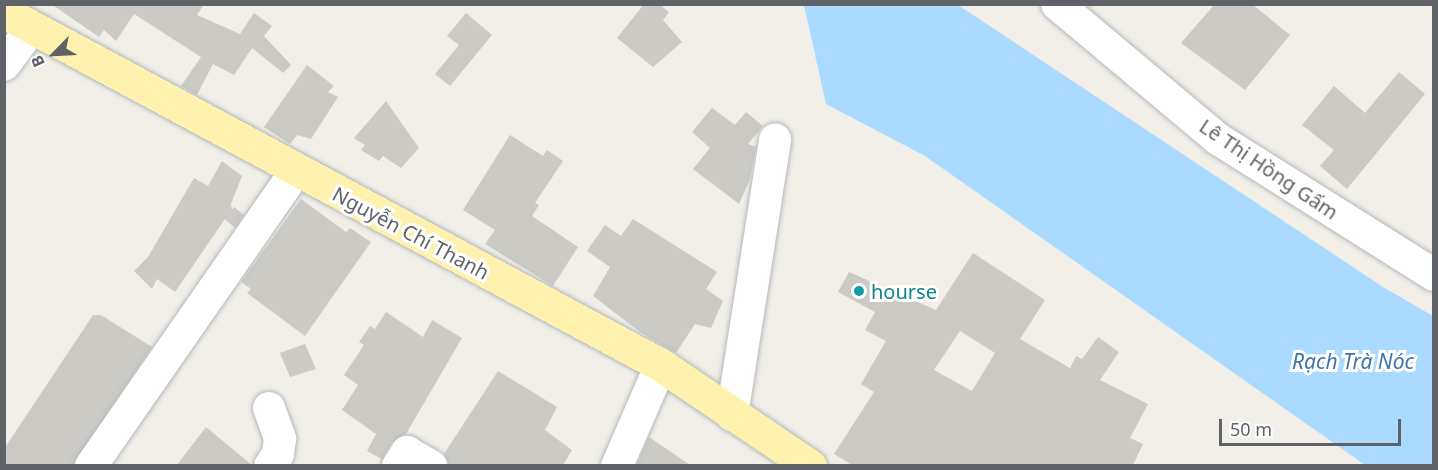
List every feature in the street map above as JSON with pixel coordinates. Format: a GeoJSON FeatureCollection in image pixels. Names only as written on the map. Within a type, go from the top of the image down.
{"type":"FeatureCollection","features":[{"type":"Feature","properties":{"kind":"main road","name":"Nguyễn Chí Thanh"},"geometry":{"type":"LineString","coordinates":[[18,20],[661,365],[732,415],[810,465]]}},
{"type":"Feature","properties":{"kind":"street","name":"Lê Thị Hồng Gấm"},"geometry":{"type":"LineString","coordinates":[[1057,4],[1218,139],[1434,275]]}},
{"type":"Feature","properties":{"kind":"street"},"geometry":{"type":"LineString","coordinates":[[4,65],[18,20]]}},
{"type":"Feature","properties":{"kind":"street"},"geometry":{"type":"LineString","coordinates":[[732,415],[775,140]]}},
{"type":"Feature","properties":{"kind":"street"},"geometry":{"type":"LineString","coordinates":[[91,465],[296,171]]}},
{"type":"Feature","properties":{"kind":"street"},"geometry":{"type":"LineString","coordinates":[[617,465],[661,365]]}},
{"type":"Feature","properties":{"kind":"street"},"geometry":{"type":"LineString","coordinates":[[269,408],[279,430],[284,462]]}},
{"type":"Feature","properties":{"kind":"street"},"geometry":{"type":"LineString","coordinates":[[398,465],[407,452],[431,465]]}},
{"type":"Feature","properties":{"kind":"water","name":"Rạch Trà Nóc"},"geometry":{"type":"Polygon","coordinates":[[[804,5],[958,5],[1383,287],[1433,316],[1433,465],[1365,465],[925,156],[826,104],[804,5]]]}},
{"type":"Feature","properties":{"kind":"building"},"geometry":{"type":"Polygon","coordinates":[[[51,4],[204,4],[197,15],[240,34],[254,13],[272,26],[264,36],[291,65],[283,73],[252,48],[234,75],[213,64],[197,95],[181,86],[201,57],[134,14],[116,41],[104,30],[99,37],[51,4]]]}},
{"type":"Feature","properties":{"kind":"building"},"geometry":{"type":"Polygon","coordinates":[[[644,4],[659,4],[669,12],[663,20],[682,42],[653,67],[617,38],[644,4]]]}},
{"type":"Feature","properties":{"kind":"building"},"geometry":{"type":"Polygon","coordinates":[[[1215,4],[1252,4],[1290,35],[1245,90],[1181,43],[1215,4]]]}},
{"type":"Feature","properties":{"kind":"building"},"geometry":{"type":"Polygon","coordinates":[[[466,13],[492,35],[450,86],[435,74],[459,45],[447,36],[466,13]]]}},
{"type":"Feature","properties":{"kind":"building"},"geometry":{"type":"Polygon","coordinates":[[[307,65],[334,86],[328,92],[338,97],[311,139],[297,135],[290,144],[264,127],[307,65]]]}},
{"type":"Feature","properties":{"kind":"building"},"geometry":{"type":"Polygon","coordinates":[[[1399,72],[1425,94],[1347,189],[1320,166],[1334,150],[1302,125],[1334,86],[1365,113],[1399,72]]]}},
{"type":"Feature","properties":{"kind":"building"},"geometry":{"type":"Polygon","coordinates":[[[386,101],[419,148],[401,168],[383,156],[379,161],[361,150],[365,145],[354,138],[386,101]]]}},
{"type":"Feature","properties":{"kind":"building"},"geometry":{"type":"Polygon","coordinates":[[[712,108],[735,125],[746,112],[763,126],[748,144],[756,147],[750,179],[739,204],[693,169],[710,148],[692,132],[712,108]]]}},
{"type":"Feature","properties":{"kind":"building"},"geometry":{"type":"Polygon","coordinates":[[[510,135],[543,156],[547,150],[563,161],[535,203],[539,205],[532,216],[578,247],[553,286],[485,244],[495,230],[463,210],[510,135]]]}},
{"type":"Feature","properties":{"kind":"building"},"geometry":{"type":"Polygon","coordinates":[[[222,161],[242,176],[231,204],[232,210],[234,207],[244,215],[235,228],[225,219],[175,292],[157,279],[152,289],[134,271],[148,257],[194,178],[208,186],[222,161]]]}},
{"type":"Feature","properties":{"kind":"building"},"geometry":{"type":"Polygon","coordinates":[[[301,199],[346,232],[350,228],[371,242],[305,336],[247,293],[251,289],[241,282],[301,199]]]}},
{"type":"Feature","properties":{"kind":"building"},"geometry":{"type":"Polygon","coordinates":[[[633,219],[717,272],[706,289],[723,301],[711,328],[695,324],[676,353],[640,332],[593,296],[610,267],[587,251],[605,225],[621,236],[633,219]]]}},
{"type":"Feature","properties":{"kind":"building"},"geometry":{"type":"Polygon","coordinates":[[[973,253],[1045,300],[1020,339],[1070,368],[1076,356],[1082,359],[1098,337],[1119,352],[1100,380],[1148,404],[1130,438],[1143,444],[1133,465],[852,465],[834,454],[874,392],[861,384],[886,341],[865,330],[875,312],[838,292],[849,272],[936,310],[973,253]],[[960,331],[934,370],[972,391],[995,353],[960,331]]]}},
{"type":"Feature","properties":{"kind":"building"},"geometry":{"type":"Polygon","coordinates":[[[386,312],[423,337],[432,320],[462,338],[406,434],[392,442],[382,459],[367,451],[376,434],[342,410],[358,385],[344,375],[364,345],[359,342],[370,326],[375,329],[386,312]]]}},
{"type":"Feature","properties":{"kind":"building"},"geometry":{"type":"Polygon","coordinates":[[[93,315],[101,315],[152,347],[73,465],[4,465],[4,449],[93,315]]]}},
{"type":"Feature","properties":{"kind":"building"},"geometry":{"type":"Polygon","coordinates":[[[305,344],[316,369],[290,377],[280,353],[305,344]]]}},
{"type":"Feature","properties":{"kind":"building"},"geometry":{"type":"Polygon","coordinates":[[[498,371],[557,407],[545,430],[572,450],[563,465],[449,465],[444,454],[498,371]]]}},
{"type":"Feature","properties":{"kind":"building"},"geometry":{"type":"Polygon","coordinates":[[[206,427],[252,465],[177,465],[206,427]]]}},
{"type":"Feature","properties":{"kind":"building"},"geometry":{"type":"Polygon","coordinates":[[[649,437],[690,465],[637,465],[649,437]]]}},
{"type":"Feature","properties":{"kind":"place","name":"hourse"},"geometry":{"type":"Point","coordinates":[859,291]}}]}
